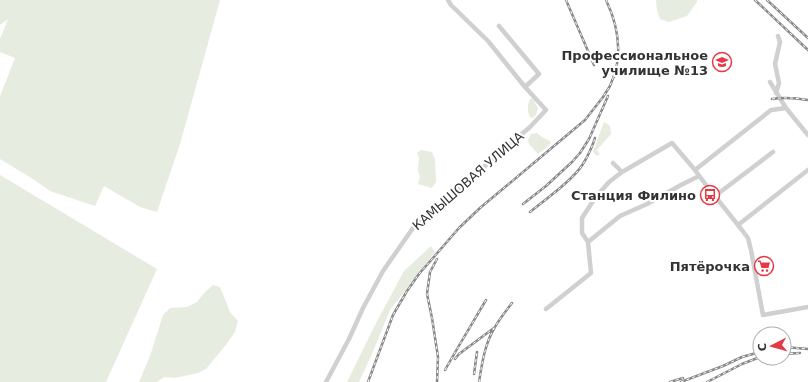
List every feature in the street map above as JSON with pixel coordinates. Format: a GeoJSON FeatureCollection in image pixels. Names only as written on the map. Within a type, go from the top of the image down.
{"type":"FeatureCollection","features":[{"type":"Feature","properties":{"kind":"street"},"geometry":{"type":"LineString","coordinates":[[448,0],[488,41],[525,88],[539,74],[499,26]]}},
{"type":"Feature","properties":{"kind":"street"},"geometry":{"type":"LineString","coordinates":[[776,93],[779,83],[775,64],[780,42],[778,36]]}},
{"type":"Feature","properties":{"kind":"street"},"geometry":{"type":"LineString","coordinates":[[770,82],[786,108],[808,135]]}},
{"type":"Feature","properties":{"kind":"street","name":"КАМЫШОВАЯ УЛИЦА"},"geometry":{"type":"LineString","coordinates":[[326,382],[383,271],[413,228],[530,127],[546,110],[525,88]]}},
{"type":"Feature","properties":{"kind":"street"},"geometry":{"type":"LineString","coordinates":[[695,170],[771,110],[786,108]]}},
{"type":"Feature","properties":{"kind":"street"},"geometry":{"type":"LineString","coordinates":[[546,309],[591,273],[588,242],[582,233],[582,218],[596,198],[609,182],[622,172],[672,143],[748,238],[763,315],[808,307]]}},
{"type":"Feature","properties":{"kind":"street"},"geometry":{"type":"LineString","coordinates":[[715,196],[773,152]]}},
{"type":"Feature","properties":{"kind":"street"},"geometry":{"type":"LineString","coordinates":[[613,162],[622,172]]}},
{"type":"Feature","properties":{"kind":"street"},"geometry":{"type":"LineString","coordinates":[[738,225],[808,170]]}},
{"type":"Feature","properties":{"kind":"street"},"geometry":{"type":"LineString","coordinates":[[588,242],[620,216],[648,204],[699,176]]}},
{"type":"Feature","properties":{"kind":"shaded area"},"geometry":{"type":"Polygon","coordinates":[[[0,0],[220,0],[180,144],[157,212],[140,207],[104,186],[95,206],[50,191],[0,159],[0,96],[15,58],[0,52],[0,39],[8,19],[0,25],[0,0]]]}},
{"type":"Feature","properties":{"kind":"shaded area"},"geometry":{"type":"Polygon","coordinates":[[[656,0],[697,0],[697,2],[687,16],[669,22],[660,19],[656,0]]]}},
{"type":"Feature","properties":{"kind":"shaded area"},"geometry":{"type":"Polygon","coordinates":[[[531,98],[538,108],[536,115],[533,118],[530,117],[528,112],[528,105],[531,98]]]}},
{"type":"Feature","properties":{"kind":"shaded area"},"geometry":{"type":"Polygon","coordinates":[[[604,122],[610,126],[611,134],[597,150],[600,154],[597,156],[593,152],[604,122]]]}},
{"type":"Feature","properties":{"kind":"shaded area"},"geometry":{"type":"Polygon","coordinates":[[[537,133],[551,143],[538,154],[529,144],[528,140],[531,134],[537,133]]]}},
{"type":"Feature","properties":{"kind":"shaded area"},"geometry":{"type":"Polygon","coordinates":[[[421,150],[432,152],[435,160],[436,182],[432,188],[418,184],[420,177],[418,171],[419,158],[417,153],[421,150]]]}},
{"type":"Feature","properties":{"kind":"shaded area"},"geometry":{"type":"Polygon","coordinates":[[[0,175],[157,269],[106,382],[0,382],[0,175]]]}},
{"type":"Feature","properties":{"kind":"shaded area"},"geometry":{"type":"Polygon","coordinates":[[[431,246],[435,252],[390,310],[359,382],[347,382],[404,271],[431,246]]]}},
{"type":"Feature","properties":{"kind":"shaded area"},"geometry":{"type":"Polygon","coordinates":[[[213,285],[220,287],[230,312],[238,321],[235,332],[225,346],[206,369],[198,373],[175,378],[164,377],[157,382],[139,382],[150,356],[163,315],[170,308],[187,307],[197,302],[213,285]]]}},
{"type":"Feature","properties":{"kind":"railway"},"geometry":{"type":"LineString","coordinates":[[566,0],[594,65]]}},
{"type":"Feature","properties":{"kind":"railway"},"geometry":{"type":"LineString","coordinates":[[606,0],[618,38],[618,58],[614,77]]}},
{"type":"Feature","properties":{"kind":"railway"},"geometry":{"type":"LineString","coordinates":[[755,0],[808,50]]}},
{"type":"Feature","properties":{"kind":"railway"},"geometry":{"type":"LineString","coordinates":[[767,0],[808,38]]}},
{"type":"Feature","properties":{"kind":"railway"},"geometry":{"type":"LineString","coordinates":[[368,382],[393,315],[419,274],[459,228],[480,208],[585,120],[603,97],[610,86],[615,73]]}},
{"type":"Feature","properties":{"kind":"railway"},"geometry":{"type":"LineString","coordinates":[[523,204],[546,186],[580,153],[589,139],[608,96]]}},
{"type":"Feature","properties":{"kind":"railway"},"geometry":{"type":"LineString","coordinates":[[772,99],[790,98],[808,100]]}},
{"type":"Feature","properties":{"kind":"railway"},"geometry":{"type":"LineString","coordinates":[[530,212],[559,189],[579,170],[587,158],[595,138]]}},
{"type":"Feature","properties":{"kind":"railway"},"geometry":{"type":"LineString","coordinates":[[437,259],[430,272],[427,294],[438,357],[437,382]]}},
{"type":"Feature","properties":{"kind":"railway"},"geometry":{"type":"LineString","coordinates":[[445,370],[486,300]]}},
{"type":"Feature","properties":{"kind":"railway"},"geometry":{"type":"LineString","coordinates":[[479,382],[486,346],[497,324],[512,303]]}},
{"type":"Feature","properties":{"kind":"railway"},"geometry":{"type":"LineString","coordinates":[[455,359],[459,354],[494,328]]}},
{"type":"Feature","properties":{"kind":"railway"},"geometry":{"type":"LineString","coordinates":[[792,348],[808,349]]}},
{"type":"Feature","properties":{"kind":"railway"},"geometry":{"type":"LineString","coordinates":[[474,374],[477,352]]}},
{"type":"Feature","properties":{"kind":"railway"},"geometry":{"type":"LineString","coordinates":[[792,354],[800,353]]}},
{"type":"Feature","properties":{"kind":"railway"},"geometry":{"type":"LineString","coordinates":[[681,382],[752,354]]}},
{"type":"Feature","properties":{"kind":"railway"},"geometry":{"type":"LineString","coordinates":[[707,382],[752,360]]}},
{"type":"Feature","properties":{"kind":"railway"},"geometry":{"type":"LineString","coordinates":[[670,382],[683,378]]}},
{"type":"Feature","properties":{"kind":"place","name":"Профессиональное училище №13"},"geometry":{"type":"Point","coordinates":[722,62]}},
{"type":"Feature","properties":{"kind":"place","name":"Станция Филино"},"geometry":{"type":"Point","coordinates":[710,195]}},
{"type":"Feature","properties":{"kind":"place","name":"Пятёрочка"},"geometry":{"type":"Point","coordinates":[764,266]}}]}
